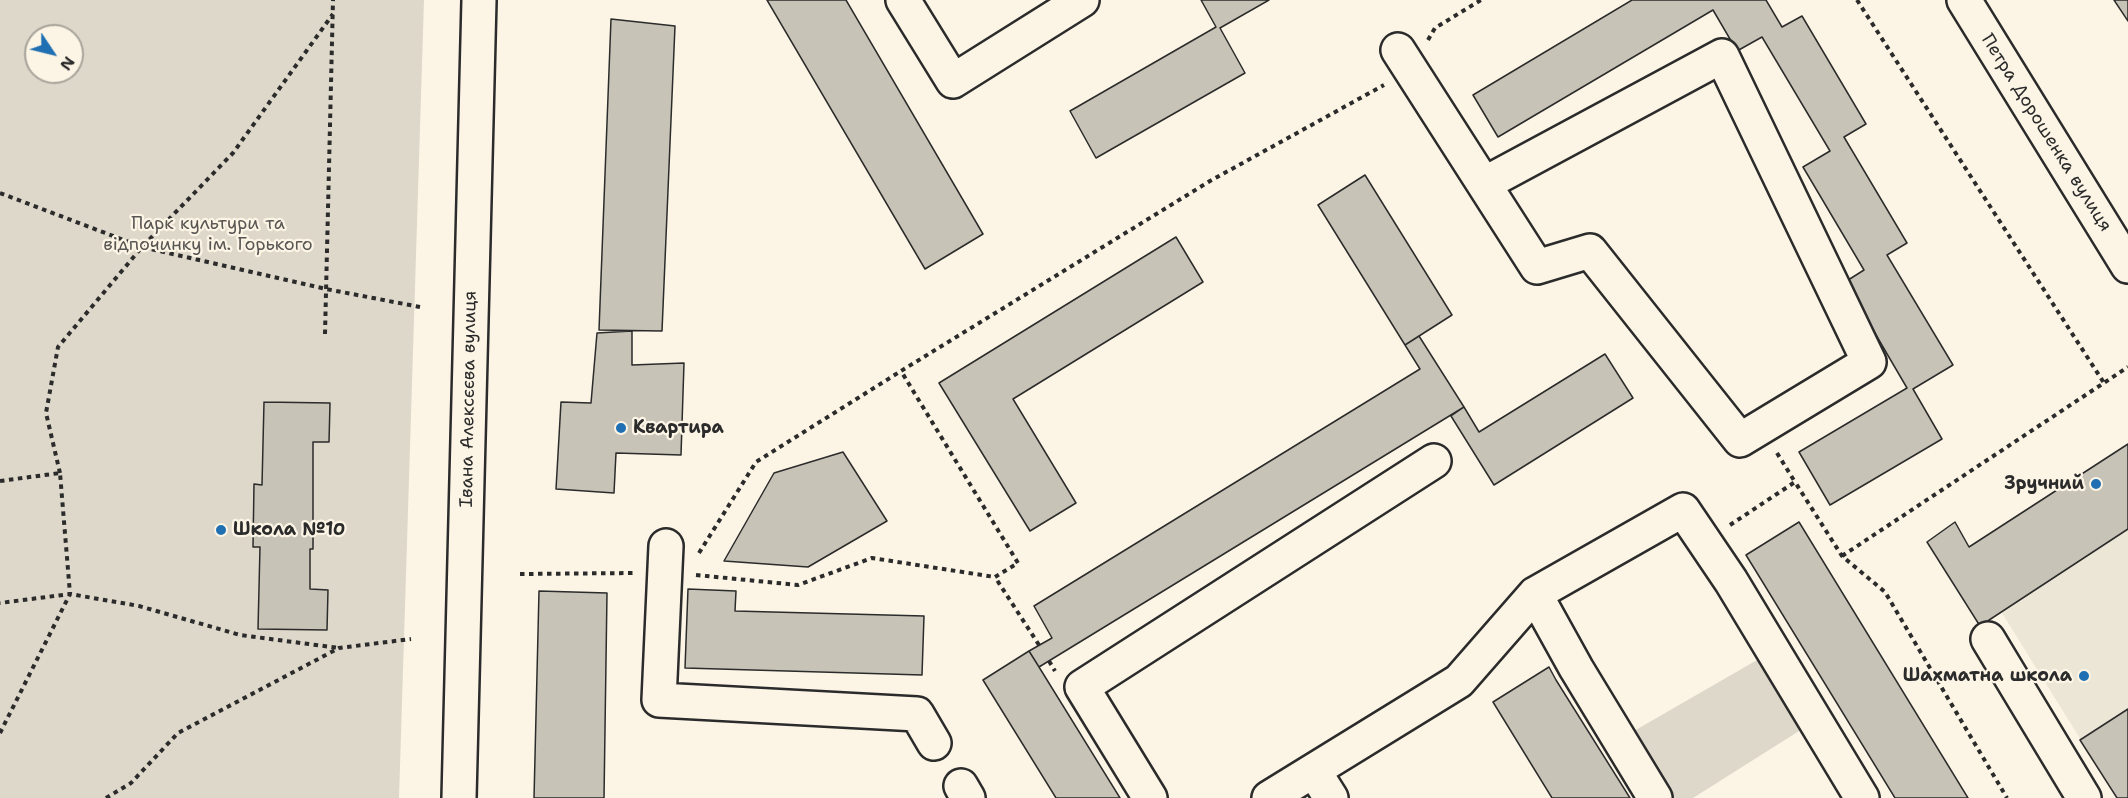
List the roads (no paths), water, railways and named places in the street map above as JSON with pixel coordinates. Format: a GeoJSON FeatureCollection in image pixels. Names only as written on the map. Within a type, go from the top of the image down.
{"type":"FeatureCollection","features":[{"type":"Feature","properties":{"kind":"street","name":"Івана Алексєєва вулиця"},"geometry":{"type":"LineString","coordinates":[[459,798],[479,0]]}},
{"type":"Feature","properties":{"kind":"street"},"geometry":{"type":"LineString","coordinates":[[903,0],[953,81],[1082,0]]}},
{"type":"Feature","properties":{"kind":"street","name":"Петра Дорошенка вулиця"},"geometry":{"type":"LineString","coordinates":[[1964,0],[2128,266]]}},
{"type":"Feature","properties":{"kind":"street"},"geometry":{"type":"LineString","coordinates":[[1404,59],[1537,267],[1590,251],[1740,440],[1869,362],[1722,56],[1484,184]]}},
{"type":"Feature","properties":{"kind":"street"},"geometry":{"type":"LineString","coordinates":[[1150,798],[1082,687],[1434,462]]}},
{"type":"Feature","properties":{"kind":"street"},"geometry":{"type":"LineString","coordinates":[[1269,798],[1323,784],[1459,681],[1535,594],[1683,510],[1731,581],[1862,798]]}},
{"type":"Feature","properties":{"kind":"street"},"geometry":{"type":"LineString","coordinates":[[672,564],[659,700],[917,714],[934,743]]}},
{"type":"Feature","properties":{"kind":"street"},"geometry":{"type":"LineString","coordinates":[[1535,594],[1576,668],[1655,798]]}},
{"type":"Feature","properties":{"kind":"street"},"geometry":{"type":"LineString","coordinates":[[1988,639],[2084,798]]}},
{"type":"Feature","properties":{"kind":"place","name":"Квартира"},"geometry":{"type":"Point","coordinates":[621,428]}},
{"type":"Feature","properties":{"kind":"place","name":"Зручний"},"geometry":{"type":"Point","coordinates":[2096,484]}},
{"type":"Feature","properties":{"kind":"place","name":"Школа №10"},"geometry":{"type":"Point","coordinates":[221,530]}},
{"type":"Feature","properties":{"kind":"place","name":"Шахматна школа"},"geometry":{"type":"Point","coordinates":[2084,676]}},
{"type":"Feature","properties":{"kind":"park label","name":"Парк культури та відпочинку ім. Горького"},"geometry":{"type":"Point","coordinates":[208,234]}}]}
